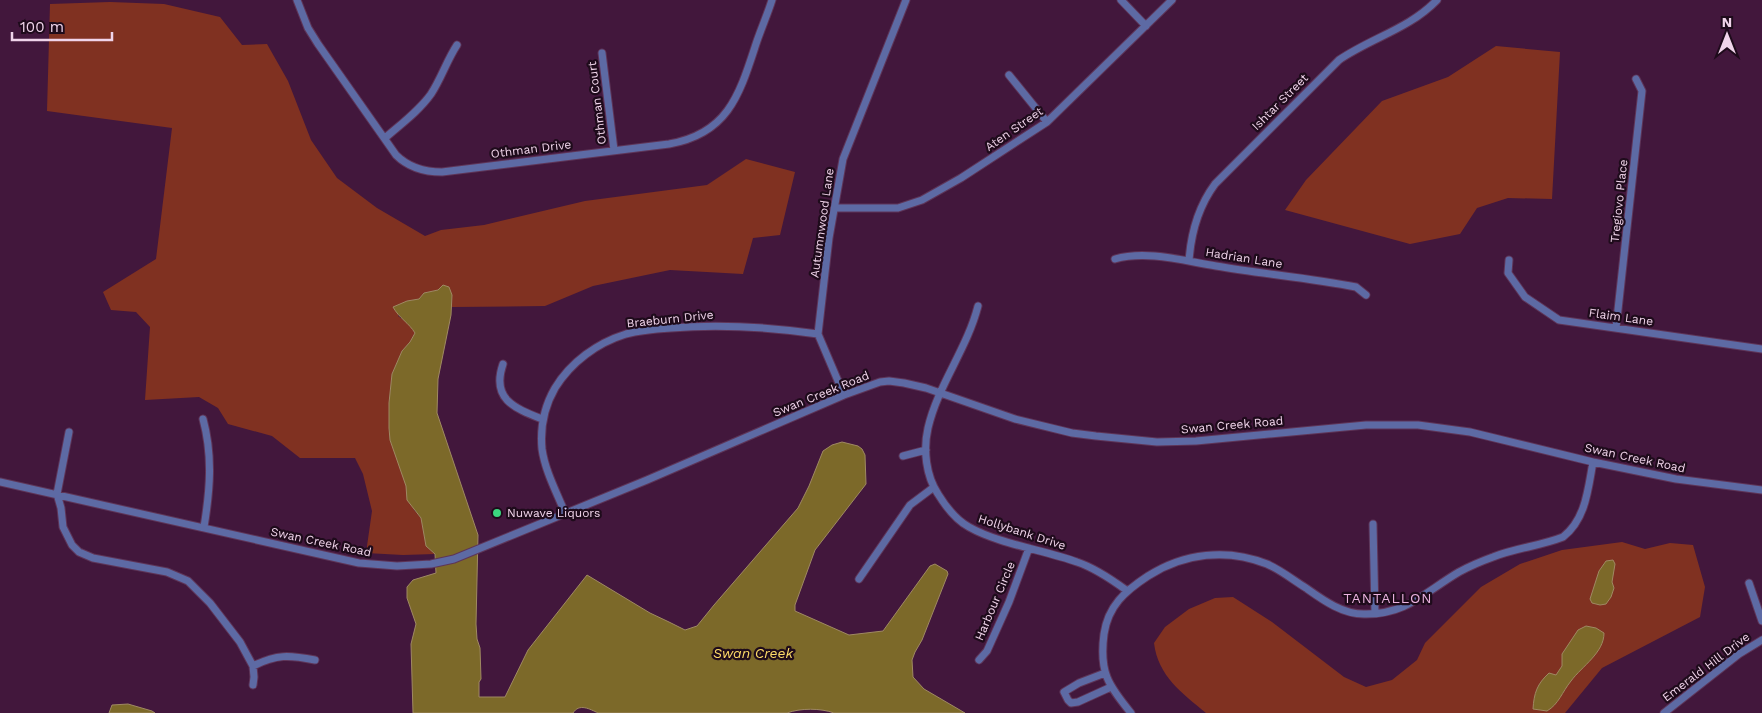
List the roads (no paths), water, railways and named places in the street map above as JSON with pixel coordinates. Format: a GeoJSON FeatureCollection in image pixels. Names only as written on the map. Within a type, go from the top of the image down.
{"type":"FeatureCollection","features":[{"type":"Feature","properties":{"kind":"street","name":"Othman Drive"},"geometry":{"type":"LineString","coordinates":[[297,0],[308,28],[318,44],[396,155],[405,163],[420,170],[433,172],[456,171],[682,142],[699,135],[718,122],[738,94],[772,0]]}},
{"type":"Feature","properties":{"kind":"street","name":"Autumnwood Lane"},"geometry":{"type":"LineString","coordinates":[[844,395],[818,334],[829,238],[844,159],[906,0]]}},
{"type":"Feature","properties":{"kind":"street"},"geometry":{"type":"LineString","coordinates":[[1121,0],[1146,26]]}},
{"type":"Feature","properties":{"kind":"street","name":"Aten Street"},"geometry":{"type":"LineString","coordinates":[[835,208],[898,208],[919,202],[998,154],[1047,122],[1172,0]]}},
{"type":"Feature","properties":{"kind":"street","name":"Ishtar Street"},"geometry":{"type":"LineString","coordinates":[[1189,261],[1190,242],[1198,214],[1215,184],[1339,60],[1350,52],[1413,20],[1437,0]]}},
{"type":"Feature","properties":{"kind":"street"},"geometry":{"type":"LineString","coordinates":[[385,138],[416,112],[426,100],[435,88],[449,57],[457,45]]}},
{"type":"Feature","properties":{"kind":"street","name":"Othman Court"},"geometry":{"type":"LineString","coordinates":[[602,53],[614,150]]}},
{"type":"Feature","properties":{"kind":"street"},"geometry":{"type":"LineString","coordinates":[[1009,76],[1047,122]]}},
{"type":"Feature","properties":{"kind":"street","name":"Tregiovo Place"},"geometry":{"type":"LineString","coordinates":[[1616,328],[1642,90],[1636,78]]}},
{"type":"Feature","properties":{"kind":"street","name":"Hadrian Lane"},"geometry":{"type":"LineString","coordinates":[[1115,259],[1138,256],[1189,261],[1356,287],[1366,295]]}},
{"type":"Feature","properties":{"kind":"street","name":"Flaim Lane"},"geometry":{"type":"LineString","coordinates":[[1509,260],[1508,273],[1526,298],[1559,320],[1762,349]]}},
{"type":"Feature","properties":{"kind":"street","name":"Hollybank Drive"},"geometry":{"type":"LineString","coordinates":[[978,306],[973,324],[928,426],[926,450],[929,474],[934,488],[953,514],[969,527],[985,534],[1084,564],[1126,590]]}},
{"type":"Feature","properties":{"kind":"street","name":"Braeburn Drive"},"geometry":{"type":"LineString","coordinates":[[566,513],[549,473],[542,450],[542,419],[547,403],[557,384],[576,362],[599,346],[628,334],[689,326],[727,325],[782,328],[818,334]]}},
{"type":"Feature","properties":{"kind":"street"},"geometry":{"type":"LineString","coordinates":[[503,364],[498,382],[502,394],[515,408],[542,419]]}},
{"type":"Feature","properties":{"kind":"street","name":"Swan Creek Road"},"geometry":{"type":"LineString","coordinates":[[0,482],[359,563],[378,566],[416,566],[454,558],[481,548],[648,480],[844,395],[880,382],[889,381],[915,385],[1038,425],[1072,433],[1127,440],[1196,441],[1357,425],[1418,425],[1451,428],[1486,435],[1593,462],[1676,479],[1762,490]]}},
{"type":"Feature","properties":{"kind":"street"},"geometry":{"type":"LineString","coordinates":[[204,419],[211,476],[204,527]]}},
{"type":"Feature","properties":{"kind":"street"},"geometry":{"type":"LineString","coordinates":[[69,432],[57,494],[64,532],[72,545],[79,552],[93,558],[126,566],[168,572],[188,581],[234,632],[253,666],[253,685]]}},
{"type":"Feature","properties":{"kind":"street"},"geometry":{"type":"LineString","coordinates":[[903,456],[926,450]]}},
{"type":"Feature","properties":{"kind":"street"},"geometry":{"type":"LineString","coordinates":[[1131,713],[1111,687],[1104,673],[1102,651],[1105,629],[1112,609],[1126,590],[1154,572],[1183,559],[1228,555],[1248,558],[1269,565],[1340,609],[1363,614],[1405,607],[1423,597],[1458,572],[1493,556],[1563,538],[1570,531],[1583,508],[1593,462]]}},
{"type":"Feature","properties":{"kind":"street"},"geometry":{"type":"LineString","coordinates":[[859,579],[910,505],[934,488]]}},
{"type":"Feature","properties":{"kind":"street"},"geometry":{"type":"LineString","coordinates":[[1373,524],[1375,613]]}},
{"type":"Feature","properties":{"kind":"street","name":"Harbour Circle"},"geometry":{"type":"LineString","coordinates":[[979,660],[987,651],[1009,602],[1029,548]]}},
{"type":"Feature","properties":{"kind":"street"},"geometry":{"type":"LineString","coordinates":[[1749,583],[1762,621]]}},
{"type":"Feature","properties":{"kind":"street","name":"Emerald Hill Drive"},"geometry":{"type":"LineString","coordinates":[[1664,713],[1672,710],[1739,654],[1762,640]]}},
{"type":"Feature","properties":{"kind":"street"},"geometry":{"type":"LineString","coordinates":[[253,666],[277,656],[289,655],[315,660]]}},
{"type":"Feature","properties":{"kind":"street"},"geometry":{"type":"LineString","coordinates":[[1104,673],[1079,683],[1064,692],[1068,700],[1078,702],[1111,687]]}},
{"type":"Feature","properties":{"kind":"water","name":"Swan Creek"},"geometry":{"type":"Polygon","coordinates":[[[443,285],[449,287],[452,295],[451,315],[438,379],[437,413],[478,535],[476,624],[480,648],[481,679],[479,682],[479,697],[505,697],[528,650],[587,575],[650,613],[685,630],[697,626],[798,508],[823,451],[832,445],[842,442],[858,446],[862,449],[865,455],[866,484],[815,550],[795,605],[795,611],[849,635],[883,631],[930,566],[935,564],[947,571],[948,574],[922,640],[912,660],[913,677],[924,689],[965,713],[834,713],[811,709],[787,713],[598,713],[578,708],[573,713],[413,713],[411,644],[416,624],[407,598],[407,587],[413,580],[436,573],[435,554],[426,546],[421,518],[407,500],[406,486],[390,440],[389,403],[392,374],[402,351],[415,333],[393,307],[407,301],[419,299],[424,293],[438,290],[443,285]]]}},
{"type":"Feature","properties":{"kind":"water"},"geometry":{"type":"Polygon","coordinates":[[[1613,560],[1615,564],[1612,582],[1614,588],[1611,597],[1606,604],[1592,603],[1590,599],[1599,571],[1606,561],[1613,560]]]}},
{"type":"Feature","properties":{"kind":"water"},"geometry":{"type":"Polygon","coordinates":[[[1586,626],[1596,628],[1604,633],[1600,647],[1551,708],[1547,711],[1533,709],[1535,693],[1539,685],[1549,673],[1556,675],[1562,666],[1562,654],[1578,630],[1586,626]]]}},
{"type":"Feature","properties":{"kind":"water"},"geometry":{"type":"Polygon","coordinates":[[[128,704],[155,713],[109,713],[112,705],[128,704]]]}},
{"type":"Feature","properties":{"kind":"place","name":"Nuwave Liquors"},"geometry":{"type":"Point","coordinates":[497,513]}},
{"type":"Feature","properties":{"kind":"district","name":"TANTALLON"},"geometry":{"type":"Point","coordinates":[1388,598]}}]}
